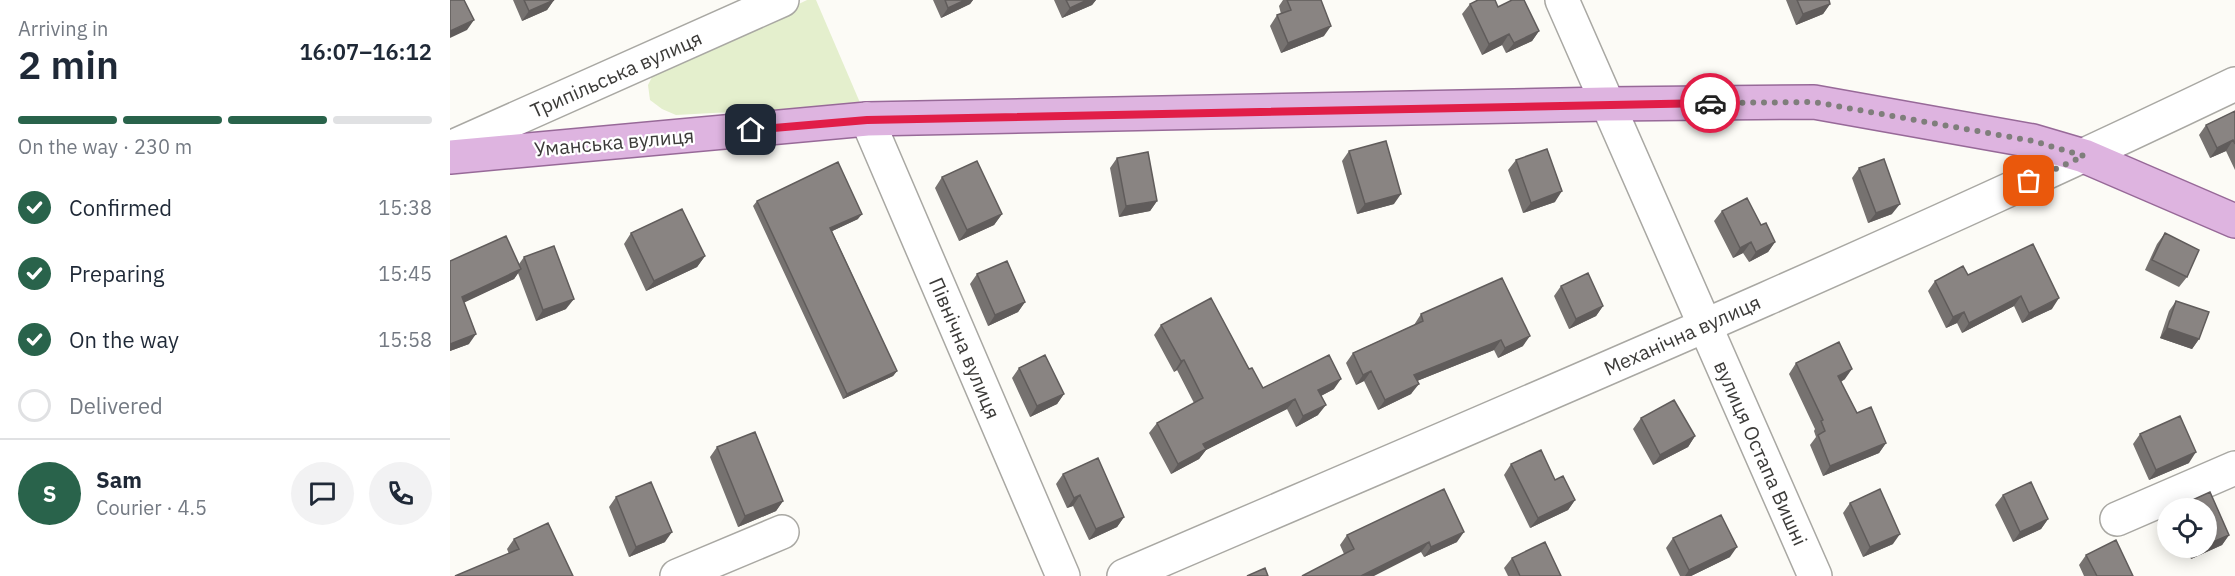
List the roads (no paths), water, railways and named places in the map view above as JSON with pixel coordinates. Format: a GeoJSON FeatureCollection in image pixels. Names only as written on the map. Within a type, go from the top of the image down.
{"type":"FeatureCollection","features":[{"type":"Feature","properties":{"kind":"main road","name":"Уманська вулиця"},"geometry":{"type":"LineString","coordinates":[[450,157],[867,120],[1607,104],[1814,102],[2033,141],[2084,156],[2235,221]]}},
{"type":"Feature","properties":{"kind":"street","name":"Трипільська вулиця"},"geometry":{"type":"LineString","coordinates":[[450,148],[782,0]]}},
{"type":"Feature","properties":{"kind":"street","name":"вулиця Остапа Вишні"},"geometry":{"type":"LineString","coordinates":[[1562,0],[1815,576]]}},
{"type":"Feature","properties":{"kind":"street","name":"Механічна вулиця"},"geometry":{"type":"LineString","coordinates":[[1124,576],[1705,326],[2084,156],[2235,84]]}},
{"type":"Feature","properties":{"kind":"street","name":"Північна вулиця"},"geometry":{"type":"LineString","coordinates":[[867,120],[1064,576]]}},
{"type":"Feature","properties":{"kind":"street"},"geometry":{"type":"LineString","coordinates":[[2117,519],[2235,468]]}},
{"type":"Feature","properties":{"kind":"street"},"geometry":{"type":"LineString","coordinates":[[676,576],[782,532]]}}]}
